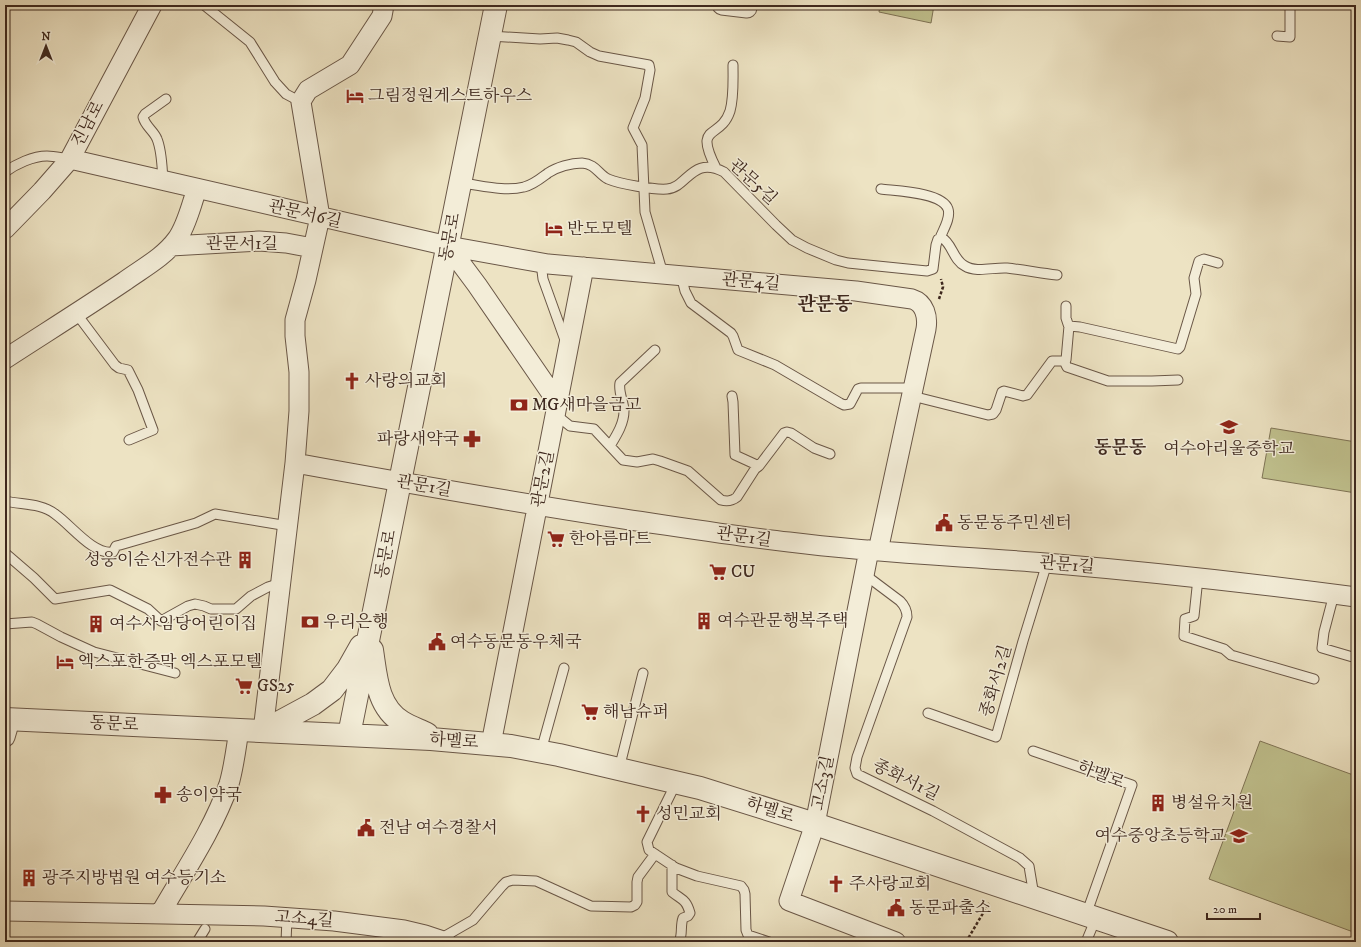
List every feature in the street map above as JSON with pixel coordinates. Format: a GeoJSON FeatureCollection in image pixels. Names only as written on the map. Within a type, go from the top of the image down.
{"type":"FeatureCollection","features":[{"type":"Feature","properties":{"kind":"street","name":"진남로"},"geometry":{"type":"LineString","coordinates":[[5,229],[42,192],[70,159],[152,5]]}},
{"type":"Feature","properties":{"kind":"street"},"geometry":{"type":"LineString","coordinates":[[263,731],[295,463],[300,391],[294,328],[320,217],[301,102],[308,90],[350,65],[382,16],[384,5]]}},
{"type":"Feature","properties":{"kind":"street","name":"동문로"},"geometry":{"type":"LineString","coordinates":[[7,725],[239,730],[349,735],[496,5]]}},
{"type":"Feature","properties":{"kind":"street"},"geometry":{"type":"LineString","coordinates":[[722,5],[748,8]]}},
{"type":"Feature","properties":{"kind":"street","name":"관문서6길"},"geometry":{"type":"LineString","coordinates":[[70,159],[448,246]]}},
{"type":"Feature","properties":{"kind":"street"},"geometry":{"type":"LineString","coordinates":[[5,359],[155,260],[171,246],[177,239],[186,222],[197,188]]}},
{"type":"Feature","properties":{"kind":"street","name":"관문서1길"},"geometry":{"type":"LineString","coordinates":[[171,246],[259,241],[313,248]]}},
{"type":"Feature","properties":{"kind":"street"},"geometry":{"type":"LineString","coordinates":[[448,246],[477,284],[556,408]]}},
{"type":"Feature","properties":{"kind":"street","name":"관문4길"},"geometry":{"type":"LineString","coordinates":[[448,246],[541,263],[856,291],[905,298],[921,303],[925,312],[927,326],[913,392],[873,551]]}},
{"type":"Feature","properties":{"kind":"street","name":"관문2길"},"geometry":{"type":"LineString","coordinates":[[491,744],[584,266]]}},
{"type":"Feature","properties":{"kind":"street","name":"관문1길"},"geometry":{"type":"LineString","coordinates":[[295,463],[538,506],[788,542],[873,551],[1047,563],[1198,578],[1356,597]]}},
{"type":"Feature","properties":{"kind":"street","name":"고소3길"},"geometry":{"type":"LineString","coordinates":[[873,551],[864,574],[815,824],[789,901],[896,942]]}},
{"type":"Feature","properties":{"kind":"street"},"geometry":{"type":"LineString","coordinates":[[263,731],[313,704],[332,690],[348,669],[370,631]]}},
{"type":"Feature","properties":{"kind":"street"},"geometry":{"type":"LineString","coordinates":[[370,631],[378,686],[386,707],[395,718],[403,723],[440,739]]}},
{"type":"Feature","properties":{"kind":"street"},"geometry":{"type":"LineString","coordinates":[[160,914],[205,837],[221,804],[229,782],[239,730]]}},
{"type":"Feature","properties":{"kind":"street","name":"하멜로"},"geometry":{"type":"LineString","coordinates":[[349,735],[440,739],[511,746],[677,782],[815,824],[1167,942]]}},
{"type":"Feature","properties":{"kind":"street","name":"고소4길"},"geometry":{"type":"LineString","coordinates":[[5,911],[160,914],[334,921],[443,941]]}},
{"type":"Feature","properties":{"kind":"lane"},"geometry":{"type":"LineString","coordinates":[[204,5],[250,42],[262,60],[266,70],[279,86],[286,94],[301,102]]}},
{"type":"Feature","properties":{"kind":"lane"},"geometry":{"type":"LineString","coordinates":[[1277,36],[1290,37],[1290,5]]}},
{"type":"Feature","properties":{"kind":"lane"},"geometry":{"type":"LineString","coordinates":[[490,36],[568,40],[576,42],[590,52],[599,56],[649,65],[650,70],[645,98],[633,128],[642,144],[647,220],[672,274],[685,291],[691,303],[731,333],[738,350],[775,365],[844,405],[850,404],[858,389],[861,388],[913,392],[988,415],[992,414],[996,410],[1002,392],[1004,391],[1023,396],[1027,395],[1052,361],[1064,361]]}},
{"type":"Feature","properties":{"kind":"lane"},"geometry":{"type":"LineString","coordinates":[[716,168],[708,150],[707,140],[708,135],[721,125],[729,112],[732,100],[733,65]]}},
{"type":"Feature","properties":{"kind":"lane"},"geometry":{"type":"LineString","coordinates":[[163,181],[159,144],[154,132],[144,121],[143,117],[166,99]]}},
{"type":"Feature","properties":{"kind":"lane"},"geometry":{"type":"LineString","coordinates":[[5,172],[20,163],[42,157],[51,156],[70,159]]}},
{"type":"Feature","properties":{"kind":"lane","name":"관문5길"},"geometry":{"type":"LineString","coordinates":[[460,183],[500,188],[523,188],[554,169],[584,163],[592,166],[606,178],[645,188],[667,189],[672,188],[689,174],[699,169],[716,168],[724,172],[792,240],[807,248],[842,262],[927,271],[933,269]]}},
{"type":"Feature","properties":{"kind":"lane"},"geometry":{"type":"LineString","coordinates":[[881,189],[924,194],[943,203],[948,209],[948,215],[936,245],[933,269]]}},
{"type":"Feature","properties":{"kind":"lane"},"geometry":{"type":"LineString","coordinates":[[940,238],[945,240],[957,260],[964,266],[972,269],[1006,268],[1057,275]]}},
{"type":"Feature","properties":{"kind":"lane"},"geometry":{"type":"LineString","coordinates":[[1069,327],[1080,327],[1178,349],[1180,347],[1196,294],[1194,278],[1198,261],[1204,258],[1218,263]]}},
{"type":"Feature","properties":{"kind":"lane"},"geometry":{"type":"LineString","coordinates":[[541,263],[543,279],[568,349]]}},
{"type":"Feature","properties":{"kind":"lane"},"geometry":{"type":"LineString","coordinates":[[1064,361],[1066,359],[1069,327],[1066,318],[1066,306]]}},
{"type":"Feature","properties":{"kind":"lane"},"geometry":{"type":"LineString","coordinates":[[76,313],[115,365],[119,368],[128,370],[138,390],[153,430],[129,440]]}},
{"type":"Feature","properties":{"kind":"lane"},"geometry":{"type":"LineString","coordinates":[[610,446],[620,430],[624,416],[620,383],[655,350]]}},
{"type":"Feature","properties":{"kind":"lane"},"geometry":{"type":"LineString","coordinates":[[1064,361],[1067,367],[1108,381],[1178,380]]}},
{"type":"Feature","properties":{"kind":"lane"},"geometry":{"type":"LineString","coordinates":[[732,396],[735,455],[759,466]]}},
{"type":"Feature","properties":{"kind":"lane"},"geometry":{"type":"LineString","coordinates":[[556,408],[563,421],[570,426],[594,429],[623,460],[637,462],[653,459],[685,470],[721,500],[725,501],[734,500],[738,497],[755,468],[759,466],[784,433],[787,432],[814,448],[830,454]]}},
{"type":"Feature","properties":{"kind":"lane"},"geometry":{"type":"LineString","coordinates":[[5,501],[46,508],[57,515],[95,548],[110,553],[113,552],[116,546],[196,523],[215,514],[288,526]]}},
{"type":"Feature","properties":{"kind":"lane"},"geometry":{"type":"LineString","coordinates":[[5,553],[34,578],[55,599],[110,590],[148,609],[161,621],[188,606],[195,604],[211,608],[236,609],[251,596],[268,587],[281,583]]}},
{"type":"Feature","properties":{"kind":"lane","name":"종화서2길"},"geometry":{"type":"LineString","coordinates":[[928,713],[996,737],[1047,563]]}},
{"type":"Feature","properties":{"kind":"lane","name":"종화서1길"},"geometry":{"type":"LineString","coordinates":[[864,574],[905,605],[907,617],[857,757],[857,774],[933,810],[1020,858],[1029,866],[1034,898]]}},
{"type":"Feature","properties":{"kind":"lane"},"geometry":{"type":"LineString","coordinates":[[1198,578],[1194,616],[1185,619],[1184,636],[1224,649],[1231,655],[1314,679]]}},
{"type":"Feature","properties":{"kind":"lane"},"geometry":{"type":"LineString","coordinates":[[1334,594],[1324,632],[1322,648],[1356,658]]}},
{"type":"Feature","properties":{"kind":"lane"},"geometry":{"type":"LineString","coordinates":[[5,624],[32,622],[94,652],[175,674]]}},
{"type":"Feature","properties":{"kind":"lane"},"geometry":{"type":"LineString","coordinates":[[542,752],[564,668]]}},
{"type":"Feature","properties":{"kind":"lane"},"geometry":{"type":"LineString","coordinates":[[620,769],[643,673]]}},
{"type":"Feature","properties":{"kind":"lane","name":"하멜로"},"geometry":{"type":"LineString","coordinates":[[1034,751],[1132,785],[1091,916]]}},
{"type":"Feature","properties":{"kind":"lane"},"geometry":{"type":"LineString","coordinates":[[677,782],[647,842],[650,850],[672,866],[697,876],[741,886],[745,894],[746,930],[748,935],[769,942]]}},
{"type":"Feature","properties":{"kind":"lane"},"geometry":{"type":"LineString","coordinates":[[443,941],[474,920],[502,886],[506,882],[513,880],[536,881],[591,906],[635,905],[637,902],[638,877],[655,854]]}},
{"type":"Feature","properties":{"kind":"lane"},"geometry":{"type":"LineString","coordinates":[[672,866],[672,892],[683,899],[688,905],[690,913],[688,916],[683,918],[681,923],[681,939],[679,942]]}},
{"type":"Feature","properties":{"kind":"lane"},"geometry":{"type":"LineString","coordinates":[[1086,942],[1091,916]]}},
{"type":"Feature","properties":{"kind":"lane"},"geometry":{"type":"LineString","coordinates":[[286,942],[288,918]]}},
{"type":"Feature","properties":{"kind":"lane"},"geometry":{"type":"LineString","coordinates":[[197,942],[205,929]]}},
{"type":"Feature","properties":{"kind":"path"},"geometry":{"type":"LineString","coordinates":[[933,269],[940,277],[942,282],[942,293],[937,303]]}},
{"type":"Feature","properties":{"kind":"path"},"geometry":{"type":"LineString","coordinates":[[966,942],[998,886]]}},
{"type":"Feature","properties":{"kind":"green space"},"geometry":{"type":"Polygon","coordinates":[[[880,5],[934,5],[931,23],[879,12],[880,5]]]}},
{"type":"Feature","properties":{"kind":"green space"},"geometry":{"type":"Polygon","coordinates":[[[1271,428],[1356,442],[1356,493],[1262,478],[1271,428]]]}},
{"type":"Feature","properties":{"kind":"green space"},"geometry":{"type":"Polygon","coordinates":[[[1260,741],[1356,776],[1356,933],[1209,879],[1260,741]]]}},
{"type":"Feature","properties":{"kind":"place","name":"그림정원게스트하우스"},"geometry":{"type":"Point","coordinates":[355,96]}},
{"type":"Feature","properties":{"kind":"place","name":"반도모텔"},"geometry":{"type":"Point","coordinates":[554,229]}},
{"type":"Feature","properties":{"kind":"place","name":"사랑의교회"},"geometry":{"type":"Point","coordinates":[352,381]}},
{"type":"Feature","properties":{"kind":"place","name":"MG새마을금고"},"geometry":{"type":"Point","coordinates":[519,405]}},
{"type":"Feature","properties":{"kind":"place","name":"여수아리울중학교"},"geometry":{"type":"Point","coordinates":[1229,427]}},
{"type":"Feature","properties":{"kind":"place","name":"파랑새약국"},"geometry":{"type":"Point","coordinates":[472,439]}},
{"type":"Feature","properties":{"kind":"place","name":"동문동주민센터"},"geometry":{"type":"Point","coordinates":[944,523]}},
{"type":"Feature","properties":{"kind":"place","name":"한아름마트"},"geometry":{"type":"Point","coordinates":[556,539]}},
{"type":"Feature","properties":{"kind":"place","name":"성웅이순신가전수관"},"geometry":{"type":"Point","coordinates":[245,560]}},
{"type":"Feature","properties":{"kind":"place","name":"CU"},"geometry":{"type":"Point","coordinates":[718,572]}},
{"type":"Feature","properties":{"kind":"place","name":"여수관문행복주택"},"geometry":{"type":"Point","coordinates":[704,621]}},
{"type":"Feature","properties":{"kind":"place","name":"우리은행"},"geometry":{"type":"Point","coordinates":[310,622]}},
{"type":"Feature","properties":{"kind":"place","name":"여수사임당어린이집"},"geometry":{"type":"Point","coordinates":[96,624]}},
{"type":"Feature","properties":{"kind":"place","name":"여수동문동우체국"},"geometry":{"type":"Point","coordinates":[437,642]}},
{"type":"Feature","properties":{"kind":"place","name":"엑스포한증막 엑스포모텔"},"geometry":{"type":"Point","coordinates":[65,662]}},
{"type":"Feature","properties":{"kind":"place","name":"GS25"},"geometry":{"type":"Point","coordinates":[244,686]}},
{"type":"Feature","properties":{"kind":"place","name":"해남슈퍼"},"geometry":{"type":"Point","coordinates":[590,712]}},
{"type":"Feature","properties":{"kind":"place","name":"송이약국"},"geometry":{"type":"Point","coordinates":[163,795]}},
{"type":"Feature","properties":{"kind":"place","name":"병설유치원"},"geometry":{"type":"Point","coordinates":[1158,803]}},
{"type":"Feature","properties":{"kind":"place","name":"성민교회"},"geometry":{"type":"Point","coordinates":[643,814]}},
{"type":"Feature","properties":{"kind":"place","name":"전남 여수경찰서"},"geometry":{"type":"Point","coordinates":[366,828]}},
{"type":"Feature","properties":{"kind":"place","name":"여수중앙초등학교"},"geometry":{"type":"Point","coordinates":[1239,836]}},
{"type":"Feature","properties":{"kind":"place","name":"광주지방법원 여수등기소"},"geometry":{"type":"Point","coordinates":[29,878]}},
{"type":"Feature","properties":{"kind":"place","name":"주사랑교회"},"geometry":{"type":"Point","coordinates":[836,884]}},
{"type":"Feature","properties":{"kind":"place","name":"동문파출소"},"geometry":{"type":"Point","coordinates":[896,908]}},
{"type":"Feature","properties":{"kind":"district","name":"관문동"},"geometry":{"type":"Point","coordinates":[825,304]}},
{"type":"Feature","properties":{"kind":"district","name":"동문동"},"geometry":{"type":"Point","coordinates":[1120,448]}}]}
